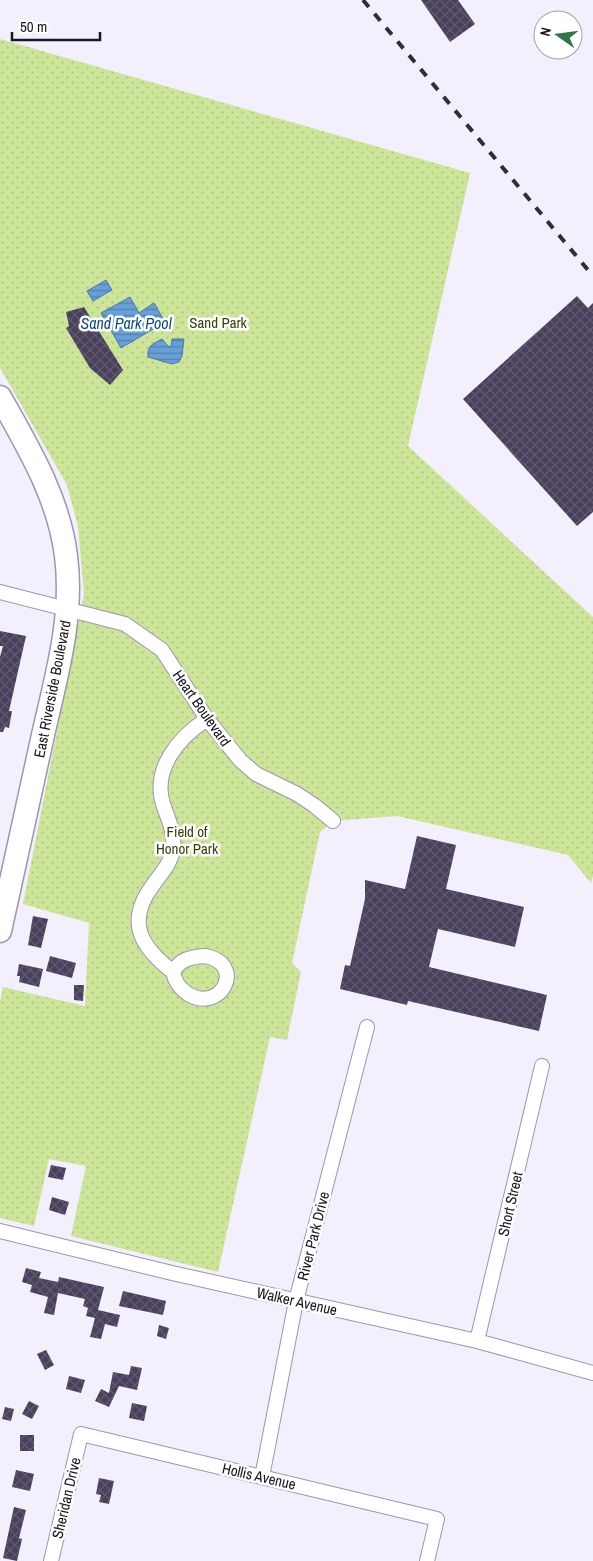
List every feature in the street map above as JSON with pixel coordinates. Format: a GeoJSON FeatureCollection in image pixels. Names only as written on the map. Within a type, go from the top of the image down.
{"type":"FeatureCollection","features":[{"type":"Feature","properties":{"kind":"main road","name":"East Riverside Boulevard"},"geometry":{"type":"LineString","coordinates":[[0,397],[47,488],[58,518],[66,556],[67,609],[61,655],[0,931]]}},
{"type":"Feature","properties":{"kind":"street","name":"Heart Boulevard"},"geometry":{"type":"LineString","coordinates":[[0,592],[125,624],[162,650],[207,719],[240,760],[256,774],[297,794],[333,821]]}},
{"type":"Feature","properties":{"kind":"street"},"geometry":{"type":"LineString","coordinates":[[173,972],[157,960],[141,937],[140,910],[144,898],[170,862],[173,850],[174,837],[160,792],[164,768],[171,753],[181,741],[194,728],[207,719]]}},
{"type":"Feature","properties":{"kind":"street","name":"River Park Drive"},"geometry":{"type":"LineString","coordinates":[[262,1477],[296,1301],[367,1027]]}},
{"type":"Feature","properties":{"kind":"street","name":"Short Street"},"geometry":{"type":"LineString","coordinates":[[477,1341],[542,1066]]}},
{"type":"Feature","properties":{"kind":"street","name":"Walker Avenue"},"geometry":{"type":"LineString","coordinates":[[0,1231],[296,1301],[477,1341],[593,1373]]}},
{"type":"Feature","properties":{"kind":"street","name":"Hollis Avenue"},"geometry":{"type":"LineString","coordinates":[[81,1434],[437,1519],[427,1561]]}},
{"type":"Feature","properties":{"kind":"street","name":"Sheridan Drive"},"geometry":{"type":"LineString","coordinates":[[51,1561],[81,1434]]}},
{"type":"Feature","properties":{"kind":"green space"},"geometry":{"type":"Polygon","coordinates":[[[0,39],[470,173],[408,446],[593,617],[593,876],[591,883],[568,855],[397,816],[333,821],[320,832],[292,963],[301,972],[287,1040],[270,1037],[218,1272],[71,1236],[86,1166],[49,1159],[34,1226],[0,1218],[0,1002],[3,987],[85,1006],[89,923],[23,904],[84,594],[78,527],[67,485],[0,368],[0,39]]]}},
{"type":"Feature","properties":{"kind":"water"},"geometry":{"type":"Polygon","coordinates":[[[106,280],[112,290],[93,301],[87,291],[106,280]]]}},
{"type":"Feature","properties":{"kind":"water","name":"Sand Park Pool"},"geometry":{"type":"Polygon","coordinates":[[[130,297],[139,313],[154,303],[165,322],[121,348],[101,313],[130,297]]]}},
{"type":"Feature","properties":{"kind":"water"},"geometry":{"type":"Polygon","coordinates":[[[162,339],[169,347],[171,346],[172,339],[184,339],[182,356],[179,362],[172,364],[148,357],[150,347],[162,339]]]}},
{"type":"Feature","properties":{"kind":"building"},"geometry":{"type":"Polygon","coordinates":[[[421,0],[458,0],[475,24],[450,42],[421,0]]]}},
{"type":"Feature","properties":{"kind":"building"},"geometry":{"type":"Polygon","coordinates":[[[577,296],[588,308],[593,303],[593,512],[577,526],[463,399],[577,296]]]}},
{"type":"Feature","properties":{"kind":"building","name":"Sand Park Pool"},"geometry":{"type":"Polygon","coordinates":[[[84,307],[123,370],[110,385],[90,368],[66,328],[69,326],[66,312],[84,307]]]}},
{"type":"Feature","properties":{"kind":"building"},"geometry":{"type":"Polygon","coordinates":[[[0,631],[26,636],[9,711],[12,711],[9,728],[5,727],[3,732],[0,732],[0,657],[3,646],[0,646],[0,631]]]}},
{"type":"Feature","properties":{"kind":"building"},"geometry":{"type":"Polygon","coordinates":[[[417,836],[456,845],[446,889],[524,907],[515,947],[438,929],[429,967],[547,995],[539,1031],[408,1001],[407,1005],[340,989],[345,965],[350,966],[365,899],[365,880],[405,889],[417,836]]]}},
{"type":"Feature","properties":{"kind":"building"},"geometry":{"type":"Polygon","coordinates":[[[33,916],[48,919],[41,948],[28,945],[33,916]]]}},
{"type":"Feature","properties":{"kind":"building"},"geometry":{"type":"Polygon","coordinates":[[[50,956],[76,963],[72,978],[46,971],[50,956]]]}},
{"type":"Feature","properties":{"kind":"building"},"geometry":{"type":"Polygon","coordinates":[[[19,964],[43,969],[39,987],[19,982],[20,976],[17,976],[19,964]]]}},
{"type":"Feature","properties":{"kind":"building"},"geometry":{"type":"Polygon","coordinates":[[[74,985],[84,985],[83,1001],[74,1000],[74,985]]]}},
{"type":"Feature","properties":{"kind":"building"},"geometry":{"type":"Polygon","coordinates":[[[51,1165],[66,1168],[63,1180],[48,1177],[51,1165]]]}},
{"type":"Feature","properties":{"kind":"building"},"geometry":{"type":"Polygon","coordinates":[[[52,1197],[69,1202],[65,1215],[49,1210],[52,1197]]]}},
{"type":"Feature","properties":{"kind":"building"},"geometry":{"type":"Polygon","coordinates":[[[26,1268],[41,1272],[39,1278],[58,1282],[59,1277],[104,1287],[98,1310],[120,1315],[117,1327],[105,1324],[101,1339],[90,1337],[95,1318],[86,1316],[88,1308],[83,1306],[85,1299],[58,1293],[54,1315],[44,1313],[48,1297],[30,1292],[32,1285],[22,1282],[26,1268]]]}},
{"type":"Feature","properties":{"kind":"building"},"geometry":{"type":"Polygon","coordinates":[[[123,1291],[166,1301],[163,1315],[119,1306],[123,1291]]]}},
{"type":"Feature","properties":{"kind":"building"},"geometry":{"type":"Polygon","coordinates":[[[159,1325],[169,1328],[166,1339],[157,1336],[159,1325]]]}},
{"type":"Feature","properties":{"kind":"building"},"geometry":{"type":"Polygon","coordinates":[[[46,1350],[54,1365],[45,1370],[37,1354],[46,1350]]]}},
{"type":"Feature","properties":{"kind":"building"},"geometry":{"type":"Polygon","coordinates":[[[131,1366],[142,1368],[137,1390],[119,1386],[109,1407],[95,1401],[101,1389],[109,1393],[113,1372],[129,1375],[131,1366]]]}},
{"type":"Feature","properties":{"kind":"building"},"geometry":{"type":"Polygon","coordinates":[[[69,1376],[85,1380],[81,1393],[66,1389],[69,1376]]]}},
{"type":"Feature","properties":{"kind":"building"},"geometry":{"type":"Polygon","coordinates":[[[29,1401],[39,1406],[32,1419],[22,1414],[29,1401]]]}},
{"type":"Feature","properties":{"kind":"building"},"geometry":{"type":"Polygon","coordinates":[[[132,1403],[147,1406],[144,1421],[129,1418],[132,1403]]]}},
{"type":"Feature","properties":{"kind":"building"},"geometry":{"type":"Polygon","coordinates":[[[5,1407],[14,1409],[11,1421],[2,1419],[5,1407]]]}},
{"type":"Feature","properties":{"kind":"building"},"geometry":{"type":"Polygon","coordinates":[[[20,1435],[34,1435],[34,1451],[20,1451],[20,1435]]]}},
{"type":"Feature","properties":{"kind":"building"},"geometry":{"type":"Polygon","coordinates":[[[16,1470],[34,1474],[30,1491],[12,1487],[16,1470]]]}},
{"type":"Feature","properties":{"kind":"building"},"geometry":{"type":"Polygon","coordinates":[[[99,1478],[114,1481],[109,1504],[99,1502],[101,1495],[96,1494],[99,1478]]]}},
{"type":"Feature","properties":{"kind":"building"},"geometry":{"type":"Polygon","coordinates":[[[14,1507],[26,1510],[19,1538],[22,1539],[17,1561],[3,1558],[14,1507]]]}},
{"type":"Feature","properties":{"kind":"railway"},"geometry":{"type":"LineString","coordinates":[[363,0],[593,276]]}},
{"type":"Feature","properties":{"kind":"park label","name":"Sand Park"},"geometry":{"type":"Point","coordinates":[218,322]}},
{"type":"Feature","properties":{"kind":"park label","name":"Field of Honor Park"},"geometry":{"type":"Point","coordinates":[187,840]}}]}
